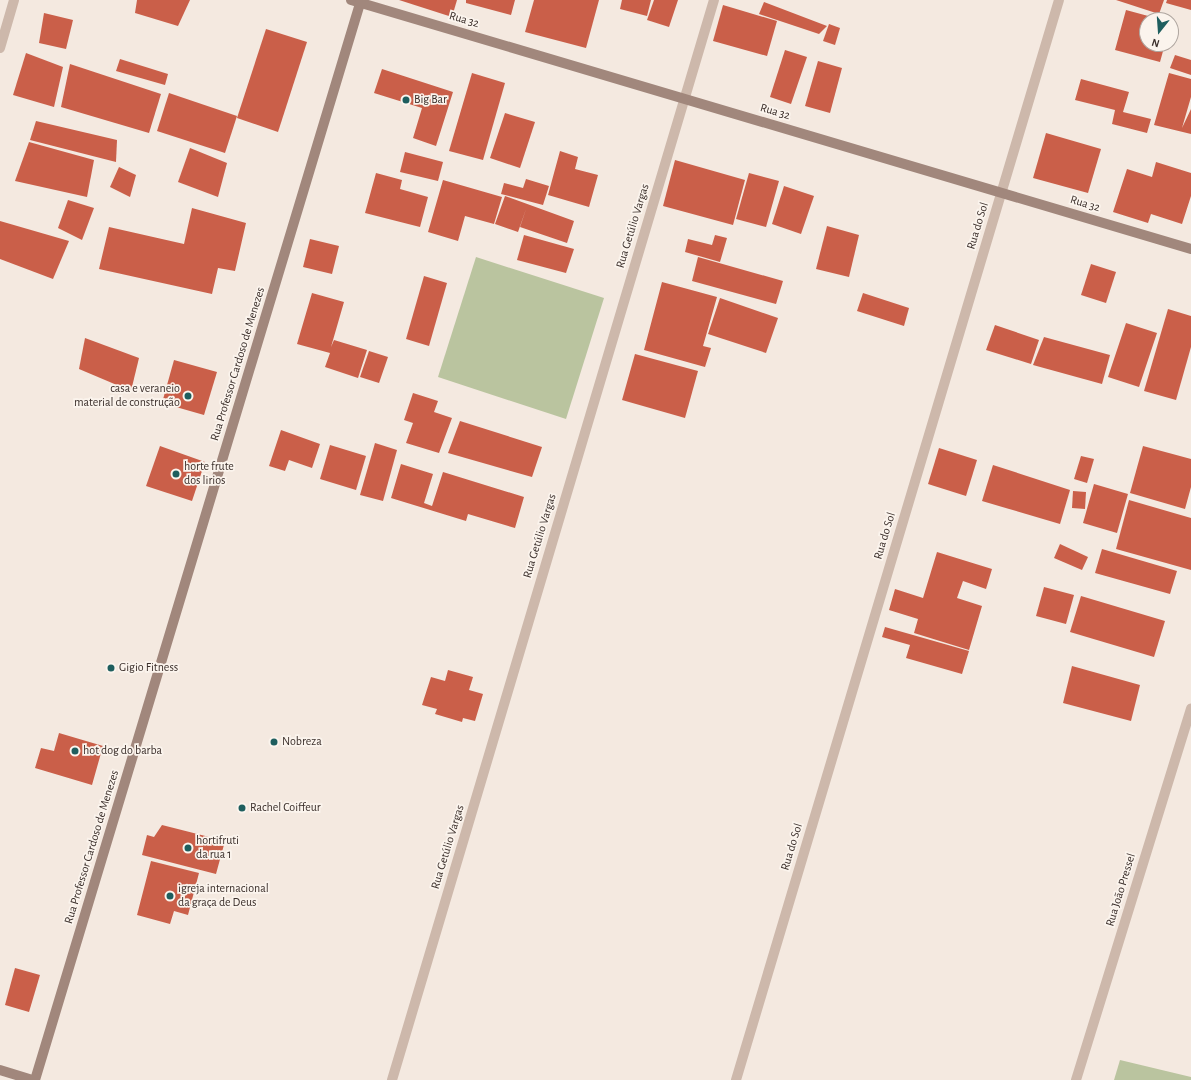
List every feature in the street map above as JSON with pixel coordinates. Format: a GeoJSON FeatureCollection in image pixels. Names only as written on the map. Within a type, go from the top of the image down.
{"type":"FeatureCollection","features":[{"type":"Feature","properties":{"kind":"main road","name":"Rua 32"},"geometry":{"type":"LineString","coordinates":[[357,1],[1002,192],[1191,250]]}},
{"type":"Feature","properties":{"kind":"main road","name":"Rua Professor Cardoso de Menezes"},"geometry":{"type":"LineString","coordinates":[[35,1080],[357,1]]}},
{"type":"Feature","properties":{"kind":"main road"},"geometry":{"type":"LineString","coordinates":[[0,1070],[32,1080]]}},
{"type":"Feature","properties":{"kind":"street"},"geometry":{"type":"LineString","coordinates":[[0,48],[14,0]]}},
{"type":"Feature","properties":{"kind":"street","name":"Rua Getúlio Vargas"},"geometry":{"type":"LineString","coordinates":[[392,1080],[714,0]]}},
{"type":"Feature","properties":{"kind":"street","name":"Rua do Sol"},"geometry":{"type":"LineString","coordinates":[[736,1080],[1059,0]]}},
{"type":"Feature","properties":{"kind":"street","name":"Rua João Pressel"},"geometry":{"type":"LineString","coordinates":[[1076,1080],[1191,708]]}},
{"type":"Feature","properties":{"kind":"green space"},"geometry":{"type":"Polygon","coordinates":[[[476,257],[604,298],[566,419],[438,377],[476,257]]]}},
{"type":"Feature","properties":{"kind":"green space"},"geometry":{"type":"Polygon","coordinates":[[[1120,1060],[1191,1077],[1191,1080],[1114,1080],[1120,1060]]]}},
{"type":"Feature","properties":{"kind":"building"},"geometry":{"type":"Polygon","coordinates":[[[137,0],[190,0],[178,26],[135,13],[137,0]]]}},
{"type":"Feature","properties":{"kind":"building"},"geometry":{"type":"Polygon","coordinates":[[[399,0],[457,0],[452,17],[399,0]]]}},
{"type":"Feature","properties":{"kind":"building"},"geometry":{"type":"Polygon","coordinates":[[[466,0],[515,0],[511,15],[466,3],[466,0]]]}},
{"type":"Feature","properties":{"kind":"building"},"geometry":{"type":"Polygon","coordinates":[[[534,0],[599,0],[586,48],[525,32],[534,0]]]}},
{"type":"Feature","properties":{"kind":"building"},"geometry":{"type":"Polygon","coordinates":[[[622,0],[651,0],[647,16],[620,9],[622,0]]]}},
{"type":"Feature","properties":{"kind":"building"},"geometry":{"type":"Polygon","coordinates":[[[654,0],[678,0],[669,27],[647,20],[654,0]]]}},
{"type":"Feature","properties":{"kind":"building"},"geometry":{"type":"Polygon","coordinates":[[[1116,0],[1164,0],[1160,12],[1153,12],[1116,0]]]}},
{"type":"Feature","properties":{"kind":"building"},"geometry":{"type":"Polygon","coordinates":[[[1167,0],[1191,0],[1191,10],[1166,3],[1167,0]]]}},
{"type":"Feature","properties":{"kind":"building"},"geometry":{"type":"Polygon","coordinates":[[[764,2],[827,26],[819,34],[759,14],[764,2]]]}},
{"type":"Feature","properties":{"kind":"building"},"geometry":{"type":"Polygon","coordinates":[[[723,5],[777,21],[767,56],[713,41],[723,5]]]}},
{"type":"Feature","properties":{"kind":"building"},"geometry":{"type":"Polygon","coordinates":[[[1126,10],[1139,14],[1139,52],[1163,52],[1160,62],[1115,50],[1126,10]]]}},
{"type":"Feature","properties":{"kind":"building"},"geometry":{"type":"Polygon","coordinates":[[[44,13],[73,20],[66,49],[39,43],[44,13]]]}},
{"type":"Feature","properties":{"kind":"building"},"geometry":{"type":"Polygon","coordinates":[[[829,24],[840,28],[835,45],[823,41],[829,24]]]}},
{"type":"Feature","properties":{"kind":"building"},"geometry":{"type":"Polygon","coordinates":[[[266,29],[307,42],[278,132],[237,118],[266,29]]]}},
{"type":"Feature","properties":{"kind":"building"},"geometry":{"type":"Polygon","coordinates":[[[785,50],[807,57],[791,104],[770,97],[785,50]]]}},
{"type":"Feature","properties":{"kind":"building"},"geometry":{"type":"Polygon","coordinates":[[[26,53],[63,67],[54,107],[13,95],[26,53]]]}},
{"type":"Feature","properties":{"kind":"building"},"geometry":{"type":"Polygon","coordinates":[[[1175,55],[1191,60],[1191,75],[1170,68],[1175,55]]]}},
{"type":"Feature","properties":{"kind":"building"},"geometry":{"type":"Polygon","coordinates":[[[120,59],[168,74],[165,85],[116,71],[120,59]]]}},
{"type":"Feature","properties":{"kind":"building"},"geometry":{"type":"Polygon","coordinates":[[[818,61],[842,68],[830,113],[805,106],[818,61]]]}},
{"type":"Feature","properties":{"kind":"building"},"geometry":{"type":"Polygon","coordinates":[[[70,64],[161,94],[149,133],[61,107],[70,64]]]}},
{"type":"Feature","properties":{"kind":"building"},"geometry":{"type":"Polygon","coordinates":[[[382,69],[453,92],[436,146],[413,138],[422,108],[374,93],[382,69]]]}},
{"type":"Feature","properties":{"kind":"building"},"geometry":{"type":"Polygon","coordinates":[[[472,73],[505,83],[483,160],[449,151],[472,73]]]}},
{"type":"Feature","properties":{"kind":"building"},"geometry":{"type":"Polygon","coordinates":[[[1169,73],[1191,79],[1191,97],[1182,128],[1191,109],[1191,134],[1154,125],[1169,73]]]}},
{"type":"Feature","properties":{"kind":"building"},"geometry":{"type":"Polygon","coordinates":[[[1081,79],[1129,92],[1123,112],[1151,119],[1147,133],[1112,124],[1115,110],[1075,100],[1081,79]]]}},
{"type":"Feature","properties":{"kind":"building"},"geometry":{"type":"Polygon","coordinates":[[[169,93],[237,116],[225,153],[157,131],[169,93]]]}},
{"type":"Feature","properties":{"kind":"building"},"geometry":{"type":"Polygon","coordinates":[[[505,113],[535,122],[520,168],[490,158],[505,113]]]}},
{"type":"Feature","properties":{"kind":"building"},"geometry":{"type":"Polygon","coordinates":[[[36,121],[117,140],[116,162],[30,140],[36,121]]]}},
{"type":"Feature","properties":{"kind":"building"},"geometry":{"type":"Polygon","coordinates":[[[1046,133],[1101,149],[1088,193],[1033,178],[1046,133]]]}},
{"type":"Feature","properties":{"kind":"building"},"geometry":{"type":"Polygon","coordinates":[[[29,142],[94,160],[87,197],[15,181],[29,142]]]}},
{"type":"Feature","properties":{"kind":"building"},"geometry":{"type":"Polygon","coordinates":[[[190,148],[227,163],[218,197],[178,182],[190,148]]]}},
{"type":"Feature","properties":{"kind":"building"},"geometry":{"type":"Polygon","coordinates":[[[560,151],[578,157],[575,169],[598,175],[589,207],[548,195],[560,151]]]}},
{"type":"Feature","properties":{"kind":"building"},"geometry":{"type":"Polygon","coordinates":[[[405,152],[443,162],[438,181],[400,172],[405,152]]]}},
{"type":"Feature","properties":{"kind":"building"},"geometry":{"type":"Polygon","coordinates":[[[675,160],[745,180],[733,225],[663,206],[675,160]]]}},
{"type":"Feature","properties":{"kind":"building"},"geometry":{"type":"Polygon","coordinates":[[[1156,162],[1191,173],[1191,196],[1182,224],[1151,214],[1148,223],[1113,212],[1127,169],[1152,177],[1156,162]]]}},
{"type":"Feature","properties":{"kind":"building"},"geometry":{"type":"Polygon","coordinates":[[[119,167],[136,175],[130,197],[110,187],[119,167]]]}},
{"type":"Feature","properties":{"kind":"building"},"geometry":{"type":"Polygon","coordinates":[[[376,173],[402,180],[400,189],[428,197],[420,227],[365,213],[376,173]]]}},
{"type":"Feature","properties":{"kind":"building"},"geometry":{"type":"Polygon","coordinates":[[[749,173],[779,181],[766,227],[736,219],[749,173]]]}},
{"type":"Feature","properties":{"kind":"building"},"geometry":{"type":"Polygon","coordinates":[[[526,179],[549,186],[543,205],[501,194],[504,183],[523,188],[526,179]]]}},
{"type":"Feature","properties":{"kind":"building"},"geometry":{"type":"Polygon","coordinates":[[[443,180],[502,197],[494,224],[465,216],[458,241],[428,232],[443,180]]]}},
{"type":"Feature","properties":{"kind":"building"},"geometry":{"type":"Polygon","coordinates":[[[784,186],[814,196],[801,234],[772,224],[784,186]]]}},
{"type":"Feature","properties":{"kind":"building"},"geometry":{"type":"Polygon","coordinates":[[[505,196],[574,221],[567,243],[520,227],[526,209],[518,232],[495,224],[505,196]]]}},
{"type":"Feature","properties":{"kind":"building"},"geometry":{"type":"Polygon","coordinates":[[[68,200],[94,208],[82,240],[58,228],[68,200]]]}},
{"type":"Feature","properties":{"kind":"building"},"geometry":{"type":"Polygon","coordinates":[[[192,208],[246,223],[235,271],[218,268],[212,294],[99,269],[109,227],[184,244],[192,208]]]}},
{"type":"Feature","properties":{"kind":"building"},"geometry":{"type":"Polygon","coordinates":[[[0,221],[69,241],[53,279],[0,259],[0,221]]]}},
{"type":"Feature","properties":{"kind":"building"},"geometry":{"type":"Polygon","coordinates":[[[827,226],[859,235],[849,277],[816,269],[827,226]]]}},
{"type":"Feature","properties":{"kind":"building"},"geometry":{"type":"Polygon","coordinates":[[[524,235],[574,249],[566,273],[517,260],[524,235]]]}},
{"type":"Feature","properties":{"kind":"building"},"geometry":{"type":"Polygon","coordinates":[[[715,235],[727,238],[720,262],[685,252],[688,239],[712,245],[715,235]]]}},
{"type":"Feature","properties":{"kind":"building"},"geometry":{"type":"Polygon","coordinates":[[[310,239],[339,246],[332,274],[303,267],[310,239]]]}},
{"type":"Feature","properties":{"kind":"building"},"geometry":{"type":"Polygon","coordinates":[[[698,257],[783,281],[776,304],[692,281],[698,257]]]}},
{"type":"Feature","properties":{"kind":"building"},"geometry":{"type":"Polygon","coordinates":[[[1091,264],[1116,272],[1106,303],[1081,295],[1091,264]]]}},
{"type":"Feature","properties":{"kind":"building"},"geometry":{"type":"Polygon","coordinates":[[[424,276],[447,283],[429,346],[406,339],[424,276]]]}},
{"type":"Feature","properties":{"kind":"building"},"geometry":{"type":"Polygon","coordinates":[[[662,282],[717,297],[703,346],[711,348],[705,367],[644,350],[662,282]]]}},
{"type":"Feature","properties":{"kind":"building"},"geometry":{"type":"Polygon","coordinates":[[[312,293],[344,302],[331,347],[334,340],[367,350],[358,378],[325,367],[330,353],[297,344],[312,293]]]}},
{"type":"Feature","properties":{"kind":"building"},"geometry":{"type":"Polygon","coordinates":[[[863,293],[909,308],[904,326],[857,311],[863,293]]]}},
{"type":"Feature","properties":{"kind":"building"},"geometry":{"type":"Polygon","coordinates":[[[720,298],[778,318],[766,353],[708,334],[720,298]]]}},
{"type":"Feature","properties":{"kind":"building"},"geometry":{"type":"Polygon","coordinates":[[[1168,309],[1191,316],[1191,347],[1176,400],[1144,391],[1168,309]]]}},
{"type":"Feature","properties":{"kind":"building"},"geometry":{"type":"Polygon","coordinates":[[[1126,323],[1157,333],[1139,387],[1108,377],[1126,323]]]}},
{"type":"Feature","properties":{"kind":"building"},"geometry":{"type":"Polygon","coordinates":[[[995,325],[1039,340],[1031,364],[986,350],[995,325]]]}},
{"type":"Feature","properties":{"kind":"building"},"geometry":{"type":"Polygon","coordinates":[[[1044,337],[1110,355],[1102,384],[1033,365],[1044,337]]]}},
{"type":"Feature","properties":{"kind":"building"},"geometry":{"type":"Polygon","coordinates":[[[85,338],[139,358],[131,391],[79,369],[85,338]]]}},
{"type":"Feature","properties":{"kind":"building"},"geometry":{"type":"Polygon","coordinates":[[[369,351],[388,357],[379,383],[360,377],[369,351]]]}},
{"type":"Feature","properties":{"kind":"building"},"geometry":{"type":"Polygon","coordinates":[[[635,354],[698,371],[685,418],[622,400],[635,354]]]}},
{"type":"Feature","properties":{"kind":"building"},"geometry":{"type":"Polygon","coordinates":[[[174,360],[217,372],[204,415],[162,403],[174,360]]]}},
{"type":"Feature","properties":{"kind":"building"},"geometry":{"type":"Polygon","coordinates":[[[413,393],[438,401],[434,412],[452,418],[439,453],[406,443],[413,423],[404,420],[413,393]]]}},
{"type":"Feature","properties":{"kind":"building"},"geometry":{"type":"Polygon","coordinates":[[[460,421],[542,447],[532,477],[448,453],[460,421]]]}},
{"type":"Feature","properties":{"kind":"building"},"geometry":{"type":"Polygon","coordinates":[[[281,430],[320,444],[312,468],[289,460],[285,471],[269,466],[281,430]]]}},
{"type":"Feature","properties":{"kind":"building"},"geometry":{"type":"Polygon","coordinates":[[[375,443],[397,450],[383,501],[360,495],[375,443]]]}},
{"type":"Feature","properties":{"kind":"building"},"geometry":{"type":"Polygon","coordinates":[[[330,445],[366,456],[356,490],[320,479],[330,445]]]}},
{"type":"Feature","properties":{"kind":"building","name":"horte frute dos lirios"},"geometry":{"type":"Polygon","coordinates":[[[160,446],[205,462],[192,501],[146,486],[160,446]]]}},
{"type":"Feature","properties":{"kind":"building"},"geometry":{"type":"Polygon","coordinates":[[[1143,446],[1191,459],[1191,487],[1185,509],[1130,493],[1143,446]]]}},
{"type":"Feature","properties":{"kind":"building"},"geometry":{"type":"Polygon","coordinates":[[[939,448],[977,460],[966,496],[928,484],[939,448]]]}},
{"type":"Feature","properties":{"kind":"building"},"geometry":{"type":"Polygon","coordinates":[[[1081,456],[1094,459],[1087,483],[1074,479],[1081,456]]]}},
{"type":"Feature","properties":{"kind":"building"},"geometry":{"type":"Polygon","coordinates":[[[401,464],[433,474],[424,503],[432,506],[443,472],[524,497],[515,528],[468,514],[466,521],[391,498],[401,464]]]}},
{"type":"Feature","properties":{"kind":"building"},"geometry":{"type":"Polygon","coordinates":[[[993,465],[1070,490],[1060,524],[982,501],[993,465]]]}},
{"type":"Feature","properties":{"kind":"building"},"geometry":{"type":"Polygon","coordinates":[[[1094,484],[1128,494],[1117,533],[1083,523],[1094,484]]]}},
{"type":"Feature","properties":{"kind":"building"},"geometry":{"type":"Polygon","coordinates":[[[1073,491],[1086,492],[1085,509],[1072,508],[1073,491]]]}},
{"type":"Feature","properties":{"kind":"building"},"geometry":{"type":"Polygon","coordinates":[[[1129,500],[1191,518],[1191,570],[1116,549],[1129,500]]]}},
{"type":"Feature","properties":{"kind":"building"},"geometry":{"type":"Polygon","coordinates":[[[1060,544],[1088,557],[1082,570],[1054,558],[1060,544]]]}},
{"type":"Feature","properties":{"kind":"building"},"geometry":{"type":"Polygon","coordinates":[[[1102,549],[1177,571],[1170,594],[1095,573],[1102,549]]]}},
{"type":"Feature","properties":{"kind":"building"},"geometry":{"type":"Polygon","coordinates":[[[937,552],[992,569],[986,589],[963,581],[957,598],[982,606],[969,650],[914,633],[918,619],[889,610],[895,589],[923,598],[937,552]]]}},
{"type":"Feature","properties":{"kind":"building"},"geometry":{"type":"Polygon","coordinates":[[[1044,587],[1074,595],[1066,624],[1036,616],[1044,587]]]}},
{"type":"Feature","properties":{"kind":"building"},"geometry":{"type":"Polygon","coordinates":[[[1081,596],[1165,621],[1154,657],[1070,632],[1081,596]]]}},
{"type":"Feature","properties":{"kind":"building"},"geometry":{"type":"Polygon","coordinates":[[[885,627],[969,651],[962,674],[906,658],[910,645],[882,637],[885,627]]]}},
{"type":"Feature","properties":{"kind":"building"},"geometry":{"type":"Polygon","coordinates":[[[1072,666],[1140,685],[1131,721],[1063,703],[1072,666]]]}},
{"type":"Feature","properties":{"kind":"building"},"geometry":{"type":"Polygon","coordinates":[[[448,670],[473,677],[469,690],[483,694],[475,721],[463,718],[462,722],[435,714],[437,709],[422,705],[431,677],[445,681],[448,670]]]}},
{"type":"Feature","properties":{"kind":"building"},"geometry":{"type":"Polygon","coordinates":[[[59,733],[103,746],[92,785],[35,768],[41,748],[54,751],[59,733]]]}},
{"type":"Feature","properties":{"kind":"building"},"geometry":{"type":"Polygon","coordinates":[[[162,825],[225,841],[216,874],[142,855],[147,835],[154,837],[162,825]]]}},
{"type":"Feature","properties":{"kind":"building"},"geometry":{"type":"Polygon","coordinates":[[[151,861],[199,873],[188,915],[174,911],[170,924],[137,915],[151,861]]]}},
{"type":"Feature","properties":{"kind":"building"},"geometry":{"type":"Polygon","coordinates":[[[15,968],[40,975],[29,1012],[5,1005],[15,968]]]}},
{"type":"Feature","properties":{"kind":"place","name":"Big Bar"},"geometry":{"type":"Point","coordinates":[406,100]}},
{"type":"Feature","properties":{"kind":"place","name":"casa e veraneio material de construção"},"geometry":{"type":"Point","coordinates":[188,396]}},
{"type":"Feature","properties":{"kind":"place","name":"horte frute dos lirios"},"geometry":{"type":"Point","coordinates":[176,474]}},
{"type":"Feature","properties":{"kind":"place","name":"Gigio Fitness"},"geometry":{"type":"Point","coordinates":[111,668]}},
{"type":"Feature","properties":{"kind":"place","name":"Nobreza"},"geometry":{"type":"Point","coordinates":[274,742]}},
{"type":"Feature","properties":{"kind":"place","name":"hot dog do barba"},"geometry":{"type":"Point","coordinates":[75,751]}},
{"type":"Feature","properties":{"kind":"place","name":"Rachel Coiffeur"},"geometry":{"type":"Point","coordinates":[242,808]}},
{"type":"Feature","properties":{"kind":"place","name":"hortifruti da rua 1"},"geometry":{"type":"Point","coordinates":[188,848]}},
{"type":"Feature","properties":{"kind":"place","name":"igreja internacional da graça de Deus"},"geometry":{"type":"Point","coordinates":[170,896]}}]}
